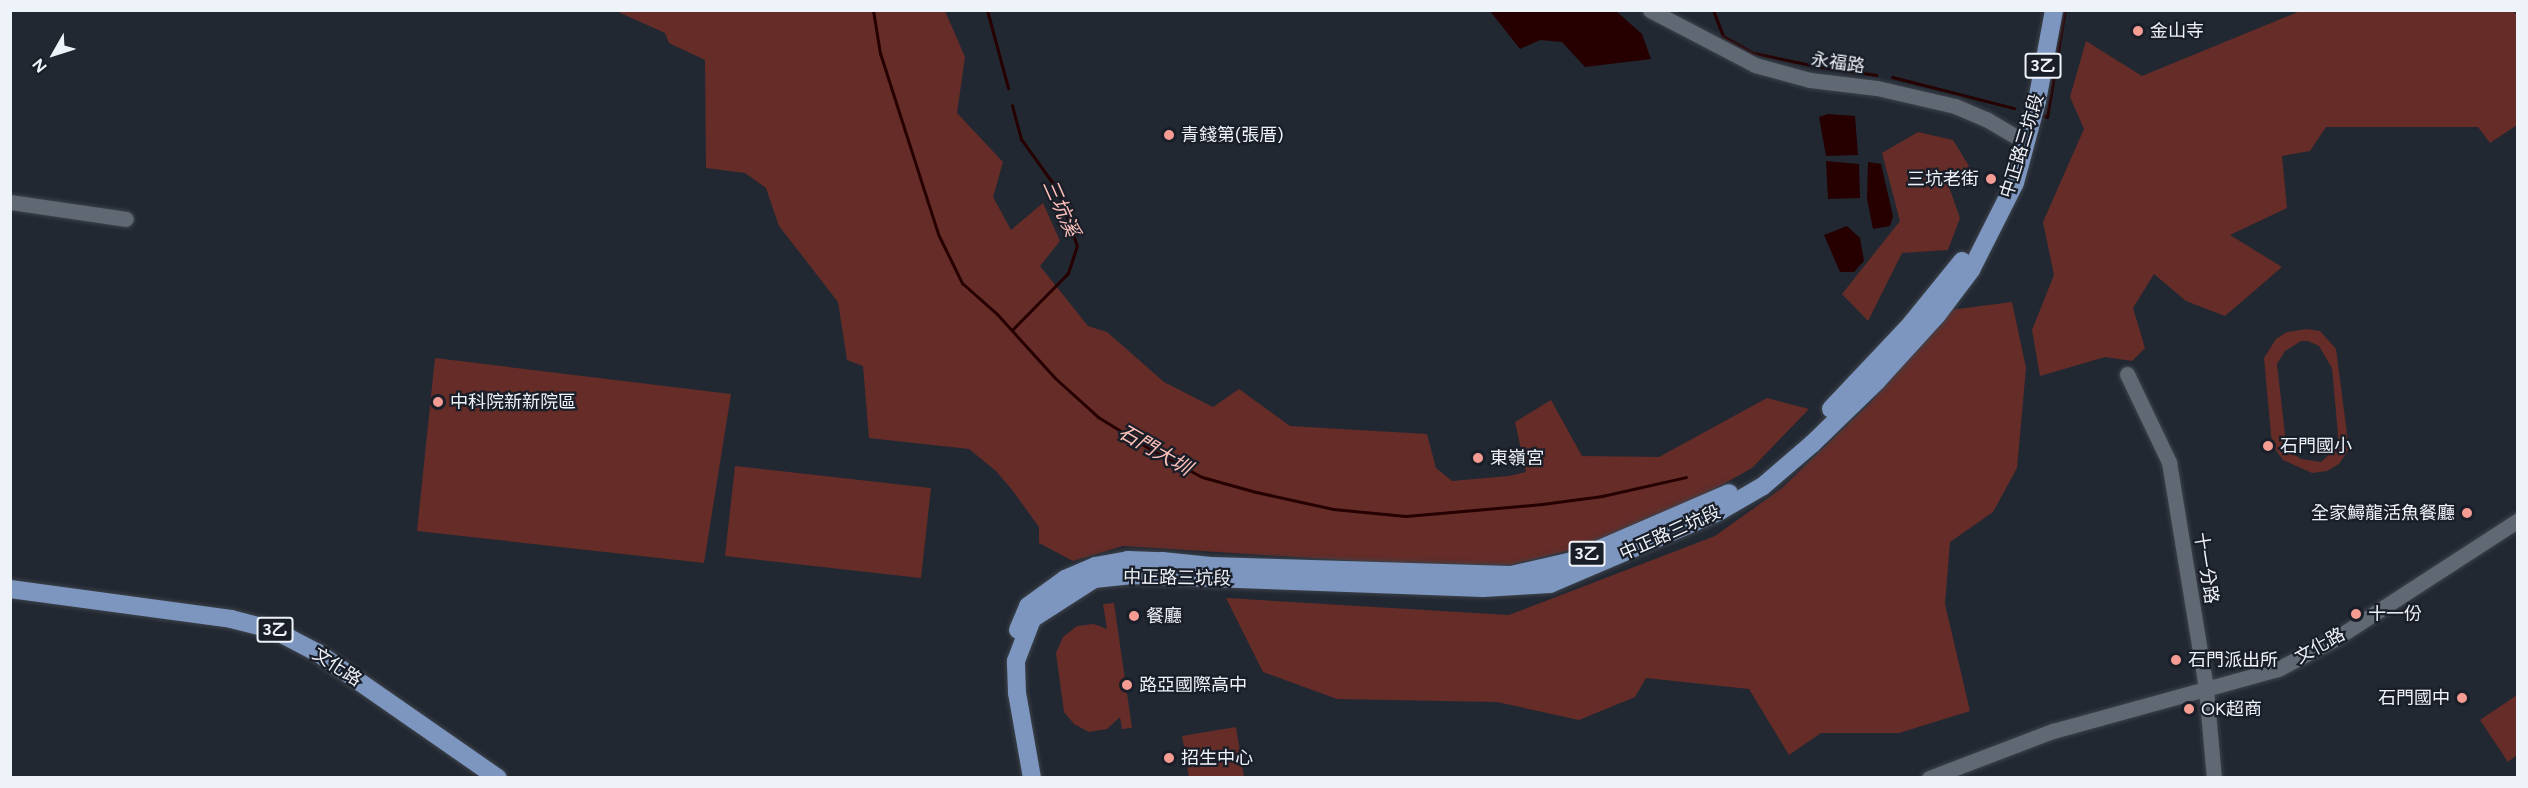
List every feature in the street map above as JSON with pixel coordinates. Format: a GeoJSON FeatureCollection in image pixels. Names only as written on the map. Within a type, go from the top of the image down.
{"type":"FeatureCollection","features":[{"type":"Feature","properties":{"kind":"main road","name":"中正路三坑段"},"geometry":{"type":"LineString","coordinates":[[1032,777],[1017,693],[1016,662],[1032,619],[1094,579],[1130,574],[1483,588],[1550,584],[1720,511],[1763,486],[1812,444],[1869,389],[1937,315],[1971,270],[2015,183],[2044,10]]}},
{"type":"Feature","properties":{"kind":"main road","name":"中正路三坑段"},"geometry":{"type":"LineString","coordinates":[[1019,777],[1007,683],[1008,659],[1018,629],[1028,606],[1065,579],[1095,566],[1128,560],[1211,566],[1511,575],[1572,561],[1724,496],[1775,463],[1823,418],[1911,324],[1958,268],[1996,198],[2037,101],[2054,10]]}},
{"type":"Feature","properties":{"kind":"main road","name":"文化路"},"geometry":{"type":"LineString","coordinates":[[10,589],[231,619],[274,630],[318,653],[498,777]]}},
{"type":"Feature","properties":{"kind":"street","name":"永福路"},"geometry":{"type":"LineString","coordinates":[[1650,10],[1755,65],[1810,80],[1878,88],[1955,106],[1986,119],[2021,140]]}},
{"type":"Feature","properties":{"kind":"street"},"geometry":{"type":"LineString","coordinates":[[10,202],[126,219]]}},
{"type":"Feature","properties":{"kind":"street","name":"十一分路"},"geometry":{"type":"LineString","coordinates":[[2127,374],[2169,462],[2206,689],[2214,777]]}},
{"type":"Feature","properties":{"kind":"street","name":"文化路"},"geometry":{"type":"LineString","coordinates":[[1929,777],[2053,731],[2278,669],[2335,639],[2517,520]]}},
{"type":"Feature","properties":{"kind":"shaded area"},"geometry":{"type":"Polygon","coordinates":[[[2511,10],[2517,15],[2517,125],[2490,143],[2478,127],[2326,127],[2310,151],[2282,156],[2287,208],[2230,235],[2282,267],[2225,316],[2186,301],[2154,274],[2133,308],[2145,348],[2132,361],[2105,357],[2040,376],[2032,330],[2054,275],[2043,222],[2084,129],[2070,97],[2086,41],[2142,76],[2297,11],[2511,10]]]}},
{"type":"Feature","properties":{"kind":"shaded area"},"geometry":{"type":"Polygon","coordinates":[[[616,11],[945,11],[965,57],[957,113],[1003,162],[993,197],[1011,230],[1043,203],[1060,241],[1040,266],[1088,326],[1107,332],[1164,382],[1213,407],[1239,389],[1290,426],[1427,434],[1436,468],[1452,481],[1509,476],[1526,472],[1515,422],[1551,400],[1582,456],[1659,457],[1767,398],[1809,409],[1752,468],[1702,496],[1603,542],[1510,565],[1407,564],[1123,546],[1073,561],[1039,543],[1039,527],[1013,491],[996,471],[969,449],[869,438],[863,366],[847,360],[838,302],[779,226],[766,188],[745,173],[706,168],[705,60],[669,43],[665,33],[616,11]]]}},
{"type":"Feature","properties":{"kind":"shaded area"},"geometry":{"type":"Polygon","coordinates":[[[1490,11],[1616,11],[1642,34],[1651,59],[1585,67],[1562,42],[1540,40],[1520,49],[1490,11]]]}},
{"type":"Feature","properties":{"kind":"shaded area"},"geometry":{"type":"Polygon","coordinates":[[[1828,114],[1855,116],[1858,155],[1826,156],[1819,117],[1828,114]]]}},
{"type":"Feature","properties":{"kind":"shaded area"},"geometry":{"type":"Polygon","coordinates":[[[1918,132],[1953,140],[1969,166],[1949,187],[1960,218],[1948,250],[1902,253],[1868,321],[1842,294],[1900,221],[1882,153],[1918,132]]]}},
{"type":"Feature","properties":{"kind":"shaded area"},"geometry":{"type":"Polygon","coordinates":[[[1826,161],[1859,164],[1860,198],[1828,199],[1826,161]]]}},
{"type":"Feature","properties":{"kind":"shaded area"},"geometry":{"type":"Polygon","coordinates":[[[1868,162],[1881,164],[1893,216],[1890,226],[1873,229],[1867,199],[1868,162]]]}},
{"type":"Feature","properties":{"kind":"shaded area"},"geometry":{"type":"Polygon","coordinates":[[[1847,226],[1860,238],[1864,261],[1854,272],[1840,272],[1824,235],[1847,226]]]}},
{"type":"Feature","properties":{"kind":"shaded area"},"geometry":{"type":"Polygon","coordinates":[[[2012,302],[2026,368],[2017,468],[1993,512],[1950,542],[1945,604],[1970,711],[1899,733],[1821,733],[1789,755],[1749,689],[1646,678],[1635,697],[1579,720],[1497,702],[1337,699],[1263,672],[1226,598],[1509,615],[1715,536],[1782,488],[1870,403],[1950,310],[2012,302]]]}},
{"type":"Feature","properties":{"kind":"shaded area"},"geometry":{"type":"Polygon","coordinates":[[[2307,329],[2320,331],[2336,349],[2349,449],[2339,464],[2327,471],[2312,473],[2283,460],[2272,445],[2264,358],[2276,339],[2287,332],[2307,329]],[[2301,341],[2285,351],[2277,364],[2286,443],[2292,453],[2301,459],[2321,462],[2339,446],[2332,368],[2319,346],[2308,341],[2301,341]]]}},
{"type":"Feature","properties":{"kind":"shaded area"},"geometry":{"type":"Polygon","coordinates":[[[435,358],[731,394],[704,563],[417,531],[435,358]]]}},
{"type":"Feature","properties":{"kind":"shaded area"},"geometry":{"type":"Polygon","coordinates":[[[735,466],[931,488],[921,578],[725,556],[735,466]]]}},
{"type":"Feature","properties":{"kind":"shaded area"},"geometry":{"type":"Polygon","coordinates":[[[1114,603],[1132,728],[1122,729],[1120,717],[1107,729],[1089,732],[1074,724],[1064,712],[1056,653],[1063,637],[1077,626],[1094,624],[1107,629],[1103,604],[1114,603]]]}},
{"type":"Feature","properties":{"kind":"shaded area"},"geometry":{"type":"Polygon","coordinates":[[[2517,695],[2517,755],[2508,762],[2480,720],[2517,695]]]}},
{"type":"Feature","properties":{"kind":"shaded area"},"geometry":{"type":"Polygon","coordinates":[[[1236,727],[1244,777],[1189,777],[1182,736],[1236,727]]]}},
{"type":"Feature","properties":{"kind":"waterway","name":"石門大圳"},"geometry":{"type":"LineString","coordinates":[[873,10],[880,53],[938,234],[962,283],[997,314],[1055,378],[1098,417],[1150,449],[1202,477],[1256,492],[1333,509],[1406,516],[1542,504],[1602,496],[1686,477]]}},
{"type":"Feature","properties":{"kind":"waterway","name":"三坑溪"},"geometry":{"type":"LineString","coordinates":[[987,10],[1008,88]]}},
{"type":"Feature","properties":{"kind":"waterway"},"geometry":{"type":"LineString","coordinates":[[1713,10],[1723,36],[1754,53],[1815,66],[1876,75]]}},
{"type":"Feature","properties":{"kind":"waterway"},"geometry":{"type":"LineString","coordinates":[[2042,115],[2047,117],[2065,10]]}},
{"type":"Feature","properties":{"kind":"waterway"},"geometry":{"type":"LineString","coordinates":[[1892,77],[2014,108]]}},
{"type":"Feature","properties":{"kind":"waterway","name":"三坑溪"},"geometry":{"type":"LineString","coordinates":[[1012,105],[1021,139],[1057,189],[1077,246],[1068,273],[1012,330]]}},
{"type":"Feature","properties":{"kind":"place","name":"金山寺"},"geometry":{"type":"Point","coordinates":[2138,31]}},
{"type":"Feature","properties":{"kind":"place","name":"青錢第(張厝)"},"geometry":{"type":"Point","coordinates":[1169,135]}},
{"type":"Feature","properties":{"kind":"place","name":"三坑老街"},"geometry":{"type":"Point","coordinates":[1991,179]}},
{"type":"Feature","properties":{"kind":"place","name":"中科院新新院區"},"geometry":{"type":"Point","coordinates":[438,402]}},
{"type":"Feature","properties":{"kind":"place","name":"石門國小"},"geometry":{"type":"Point","coordinates":[2268,446]}},
{"type":"Feature","properties":{"kind":"place","name":"東嶺宮"},"geometry":{"type":"Point","coordinates":[1478,458]}},
{"type":"Feature","properties":{"kind":"place","name":"全家鱘龍活魚餐廳"},"geometry":{"type":"Point","coordinates":[2467,513]}},
{"type":"Feature","properties":{"kind":"place","name":"十一份"},"geometry":{"type":"Point","coordinates":[2356,614]}},
{"type":"Feature","properties":{"kind":"place","name":"餐廳"},"geometry":{"type":"Point","coordinates":[1134,616]}},
{"type":"Feature","properties":{"kind":"place","name":"石門派出所"},"geometry":{"type":"Point","coordinates":[2176,660]}},
{"type":"Feature","properties":{"kind":"place","name":"路亞國際高中"},"geometry":{"type":"Point","coordinates":[1127,685]}},
{"type":"Feature","properties":{"kind":"place","name":"石門國中"},"geometry":{"type":"Point","coordinates":[2462,698]}},
{"type":"Feature","properties":{"kind":"place","name":"OK超商"},"geometry":{"type":"Point","coordinates":[2189,709]}},
{"type":"Feature","properties":{"kind":"place","name":"招生中心"},"geometry":{"type":"Point","coordinates":[1169,758]}}]}
